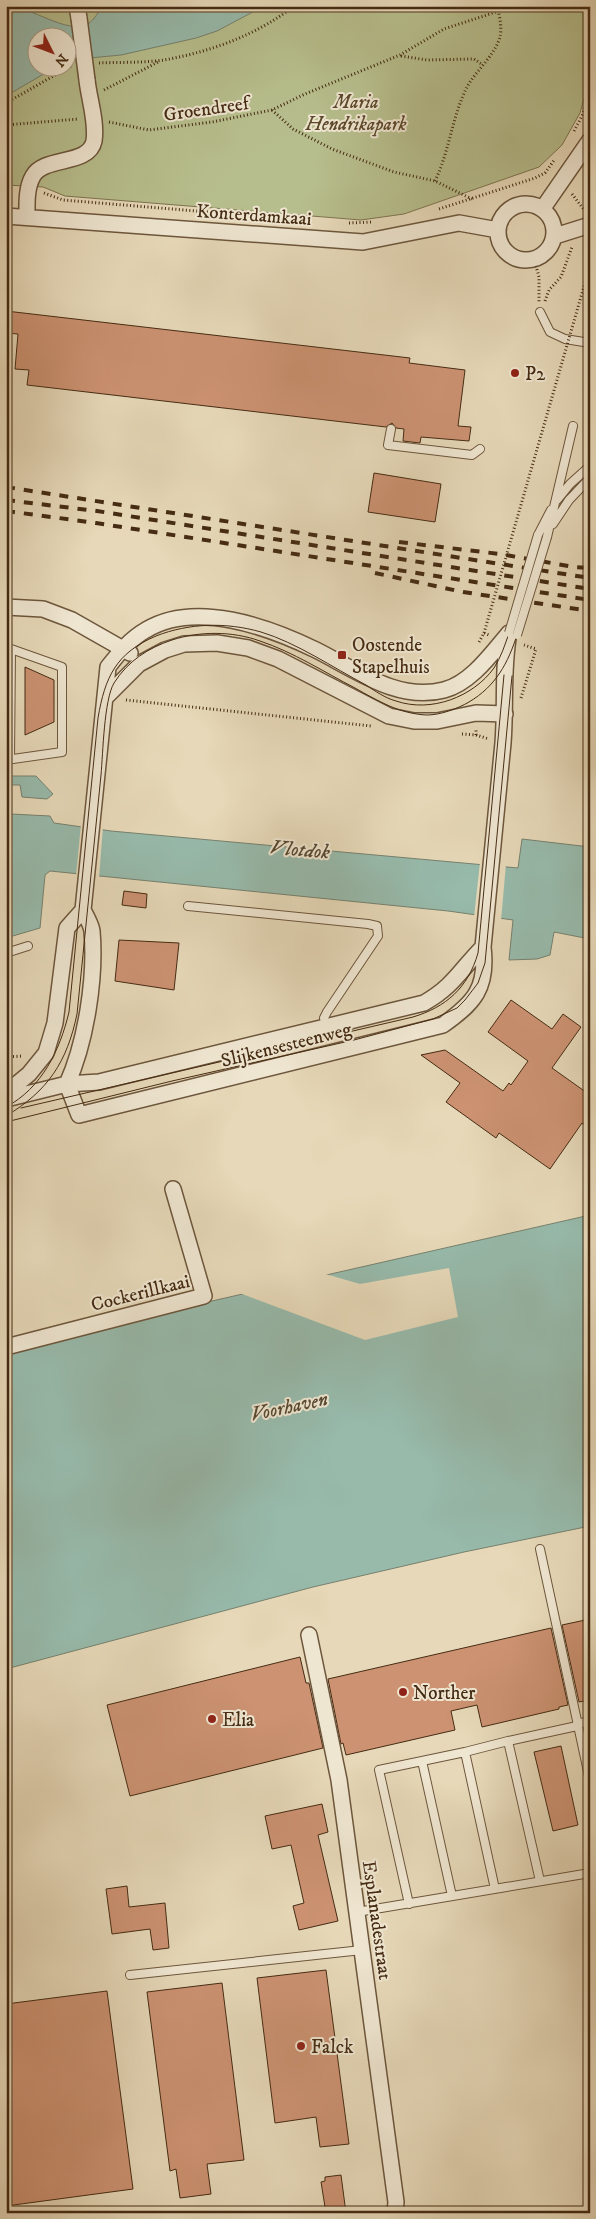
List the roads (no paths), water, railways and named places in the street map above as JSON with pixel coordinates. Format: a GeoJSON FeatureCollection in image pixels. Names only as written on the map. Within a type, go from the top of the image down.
{"type":"FeatureCollection","features":[{"type":"Feature","properties":{"kind":"street"},"geometry":{"type":"LineString","coordinates":[[27,218],[28,189],[32,176],[38,169],[77,158],[87,152],[93,143],[92,119],[78,12]]}},
{"type":"Feature","properties":{"kind":"street"},"geometry":{"type":"LineString","coordinates":[[543,208],[590,140]]}},
{"type":"Feature","properties":{"kind":"street"},"geometry":{"type":"LineString","coordinates":[[526,203],[543,208],[551,218],[555,230],[551,246],[544,255],[534,260],[523,260],[513,257],[504,250],[499,241],[498,230],[504,214],[518,204],[526,203]]}},
{"type":"Feature","properties":{"kind":"street","name":"Konterdamkaai"},"geometry":{"type":"LineString","coordinates":[[6,216],[363,242],[459,223],[498,230]]}},
{"type":"Feature","properties":{"kind":"street"},"geometry":{"type":"LineString","coordinates":[[555,236],[590,225]]}},
{"type":"Feature","properties":{"kind":"street"},"geometry":{"type":"LineString","coordinates":[[6,607],[43,609],[72,620],[123,648],[139,664]]}},
{"type":"Feature","properties":{"kind":"street"},"geometry":{"type":"LineString","coordinates":[[67,1084],[77,1062],[90,984],[92,930],[83,910],[108,667],[123,648],[146,630],[170,619],[198,616],[222,619],[259,626],[317,651],[391,688],[414,692],[444,690],[455,686],[513,634]]}},
{"type":"Feature","properties":{"kind":"street","name":"Slijkensesteenweg"},"geometry":{"type":"LineString","coordinates":[[67,1084],[78,1115],[443,1025],[465,1009],[482,985],[485,963],[483,947],[513,634]]}},
{"type":"Feature","properties":{"kind":"street"},"geometry":{"type":"LineString","coordinates":[[105,698],[139,664],[165,650],[184,644],[217,643],[248,648],[278,659],[389,716],[414,721],[437,721],[476,713],[505,714]]}},
{"type":"Feature","properties":{"kind":"street"},"geometry":{"type":"LineString","coordinates":[[6,1093],[29,1074],[46,1053],[55,1023],[67,928],[83,910]]}},
{"type":"Feature","properties":{"kind":"street","name":"Slijkensesteenweg"},"geometry":{"type":"LineString","coordinates":[[6,1099],[67,1084],[99,1082],[424,1003],[441,993],[455,980],[470,960],[483,947]]}},
{"type":"Feature","properties":{"kind":"street","name":"Cockerillkaai"},"geometry":{"type":"LineString","coordinates":[[6,1347],[204,1296],[173,1189]]}},
{"type":"Feature","properties":{"kind":"street","name":"Esplanadestraat"},"geometry":{"type":"LineString","coordinates":[[309,1635],[339,1780],[396,2202],[395,2213]]}},
{"type":"Feature","properties":{"kind":"lane"},"geometry":{"type":"LineString","coordinates":[[540,312],[550,332],[565,339],[590,343]]}},
{"type":"Feature","properties":{"kind":"lane"},"geometry":{"type":"LineString","coordinates":[[513,634],[547,538],[573,426]]}},
{"type":"Feature","properties":{"kind":"lane"},"geometry":{"type":"LineString","coordinates":[[391,429],[388,446],[472,455],[480,449]]}},
{"type":"Feature","properties":{"kind":"lane"},"geometry":{"type":"LineString","coordinates":[[513,634],[538,535],[555,503],[570,484],[590,466]]}},
{"type":"Feature","properties":{"kind":"lane"},"geometry":{"type":"LineString","coordinates":[[547,538],[560,512],[590,478]]}},
{"type":"Feature","properties":{"kind":"lane"},"geometry":{"type":"LineString","coordinates":[[9,649],[62,667],[62,752],[8,760],[9,649]]}},
{"type":"Feature","properties":{"kind":"lane"},"geometry":{"type":"LineString","coordinates":[[188,906],[377,926],[378,936],[327,1012],[324,1018],[326,1027]]}},
{"type":"Feature","properties":{"kind":"lane"},"geometry":{"type":"LineString","coordinates":[[6,953],[28,946]]}},
{"type":"Feature","properties":{"kind":"lane"},"geometry":{"type":"LineString","coordinates":[[540,1549],[590,1781]]}},
{"type":"Feature","properties":{"kind":"lane"},"geometry":{"type":"LineString","coordinates":[[409,1904],[379,1770],[464,1752],[590,1721]]}},
{"type":"Feature","properties":{"kind":"lane"},"geometry":{"type":"LineString","coordinates":[[508,1741],[540,1881]]}},
{"type":"Feature","properties":{"kind":"lane"},"geometry":{"type":"LineString","coordinates":[[464,1752],[494,1889]]}},
{"type":"Feature","properties":{"kind":"lane"},"geometry":{"type":"LineString","coordinates":[[422,1761],[452,1896]]}},
{"type":"Feature","properties":{"kind":"lane"},"geometry":{"type":"LineString","coordinates":[[356,1912],[590,1873]]}},
{"type":"Feature","properties":{"kind":"lane"},"geometry":{"type":"LineString","coordinates":[[130,1975],[362,1950]]}},
{"type":"Feature","properties":{"kind":"water"},"geometry":{"type":"Polygon","coordinates":[[[6,6],[27,10],[59,23],[79,26],[88,24],[103,6],[264,6],[217,31],[196,38],[121,55],[78,59],[78,28],[28,28],[28,78],[37,78],[6,96],[6,6]]]}},
{"type":"Feature","properties":{"kind":"water"},"geometry":{"type":"Polygon","coordinates":[[[6,776],[36,776],[53,794],[47,799],[22,797],[20,785],[9,785],[6,788],[6,776]]]}},
{"type":"Feature","properties":{"kind":"water","name":"Vlotdok"},"geometry":{"type":"Polygon","coordinates":[[[6,810],[11,814],[50,816],[54,823],[111,831],[518,868],[522,839],[590,847],[590,939],[554,932],[550,955],[537,959],[509,960],[513,920],[448,911],[50,871],[45,875],[40,928],[6,938],[6,810]]]}},
{"type":"Feature","properties":{"kind":"water","name":"Voorhaven"},"geometry":{"type":"Polygon","coordinates":[[[590,1215],[590,1526],[464,1552],[313,1587],[6,1669],[6,1351],[212,1301],[590,1215]]]}},
{"type":"Feature","properties":{"kind":"tram line"},"geometry":{"type":"LineString","coordinates":[[6,1107],[30,1089],[48,1067],[55,1054],[69,1012],[98,718],[104,690],[109,679],[115,668],[131,650],[156,636],[181,628],[221,625],[248,629],[288,642],[388,698],[409,704],[423,705],[450,700],[475,687],[494,668],[509,633]]}},
{"type":"Feature","properties":{"kind":"tram line"},"geometry":{"type":"LineString","coordinates":[[6,1116],[33,1096],[54,1074],[68,1047],[73,1031],[77,1014],[108,701],[114,683],[132,662],[155,647],[183,637],[216,633],[238,635],[260,641],[284,651],[389,706],[417,714],[432,715],[464,705],[487,689],[500,673],[510,655],[517,635]]}},
{"type":"Feature","properties":{"kind":"tram line"},"geometry":{"type":"LineString","coordinates":[[21,1108],[413,1017],[436,1008],[454,994],[468,976],[478,953],[504,675]]}},
{"type":"Feature","properties":{"kind":"tram line"},"geometry":{"type":"LineString","coordinates":[[6,1122],[172,1081],[354,1040],[433,1019],[457,1008],[478,983],[485,963],[512,676]]}},
{"type":"Feature","properties":{"kind":"railway"},"geometry":{"type":"LineString","coordinates":[[6,487],[590,578]]}},
{"type":"Feature","properties":{"kind":"railway"},"geometry":{"type":"LineString","coordinates":[[6,500],[97,511],[590,589]]}},
{"type":"Feature","properties":{"kind":"railway"},"geometry":{"type":"LineString","coordinates":[[6,511],[96,523],[590,600]]}},
{"type":"Feature","properties":{"kind":"railway"},"geometry":{"type":"LineString","coordinates":[[399,542],[500,554],[590,568]]}},
{"type":"Feature","properties":{"kind":"railway"},"geometry":{"type":"LineString","coordinates":[[375,573],[463,592],[590,611]]}},
{"type":"Feature","properties":{"kind":"place","name":"P2"},"geometry":{"type":"Point","coordinates":[515,373]}},
{"type":"Feature","properties":{"kind":"place","name":"Oostende Stapelhuis"},"geometry":{"type":"Point","coordinates":[342,655]}},
{"type":"Feature","properties":{"kind":"place","name":"Norther"},"geometry":{"type":"Point","coordinates":[403,1692]}},
{"type":"Feature","properties":{"kind":"place","name":"Elia"},"geometry":{"type":"Point","coordinates":[212,1719]}},
{"type":"Feature","properties":{"kind":"place","name":"Falck"},"geometry":{"type":"Point","coordinates":[301,2046]}},
{"type":"Feature","properties":{"kind":"park label","name":"Maria Hendrikapark"},"geometry":{"type":"Point","coordinates":[356,112]}}]}
